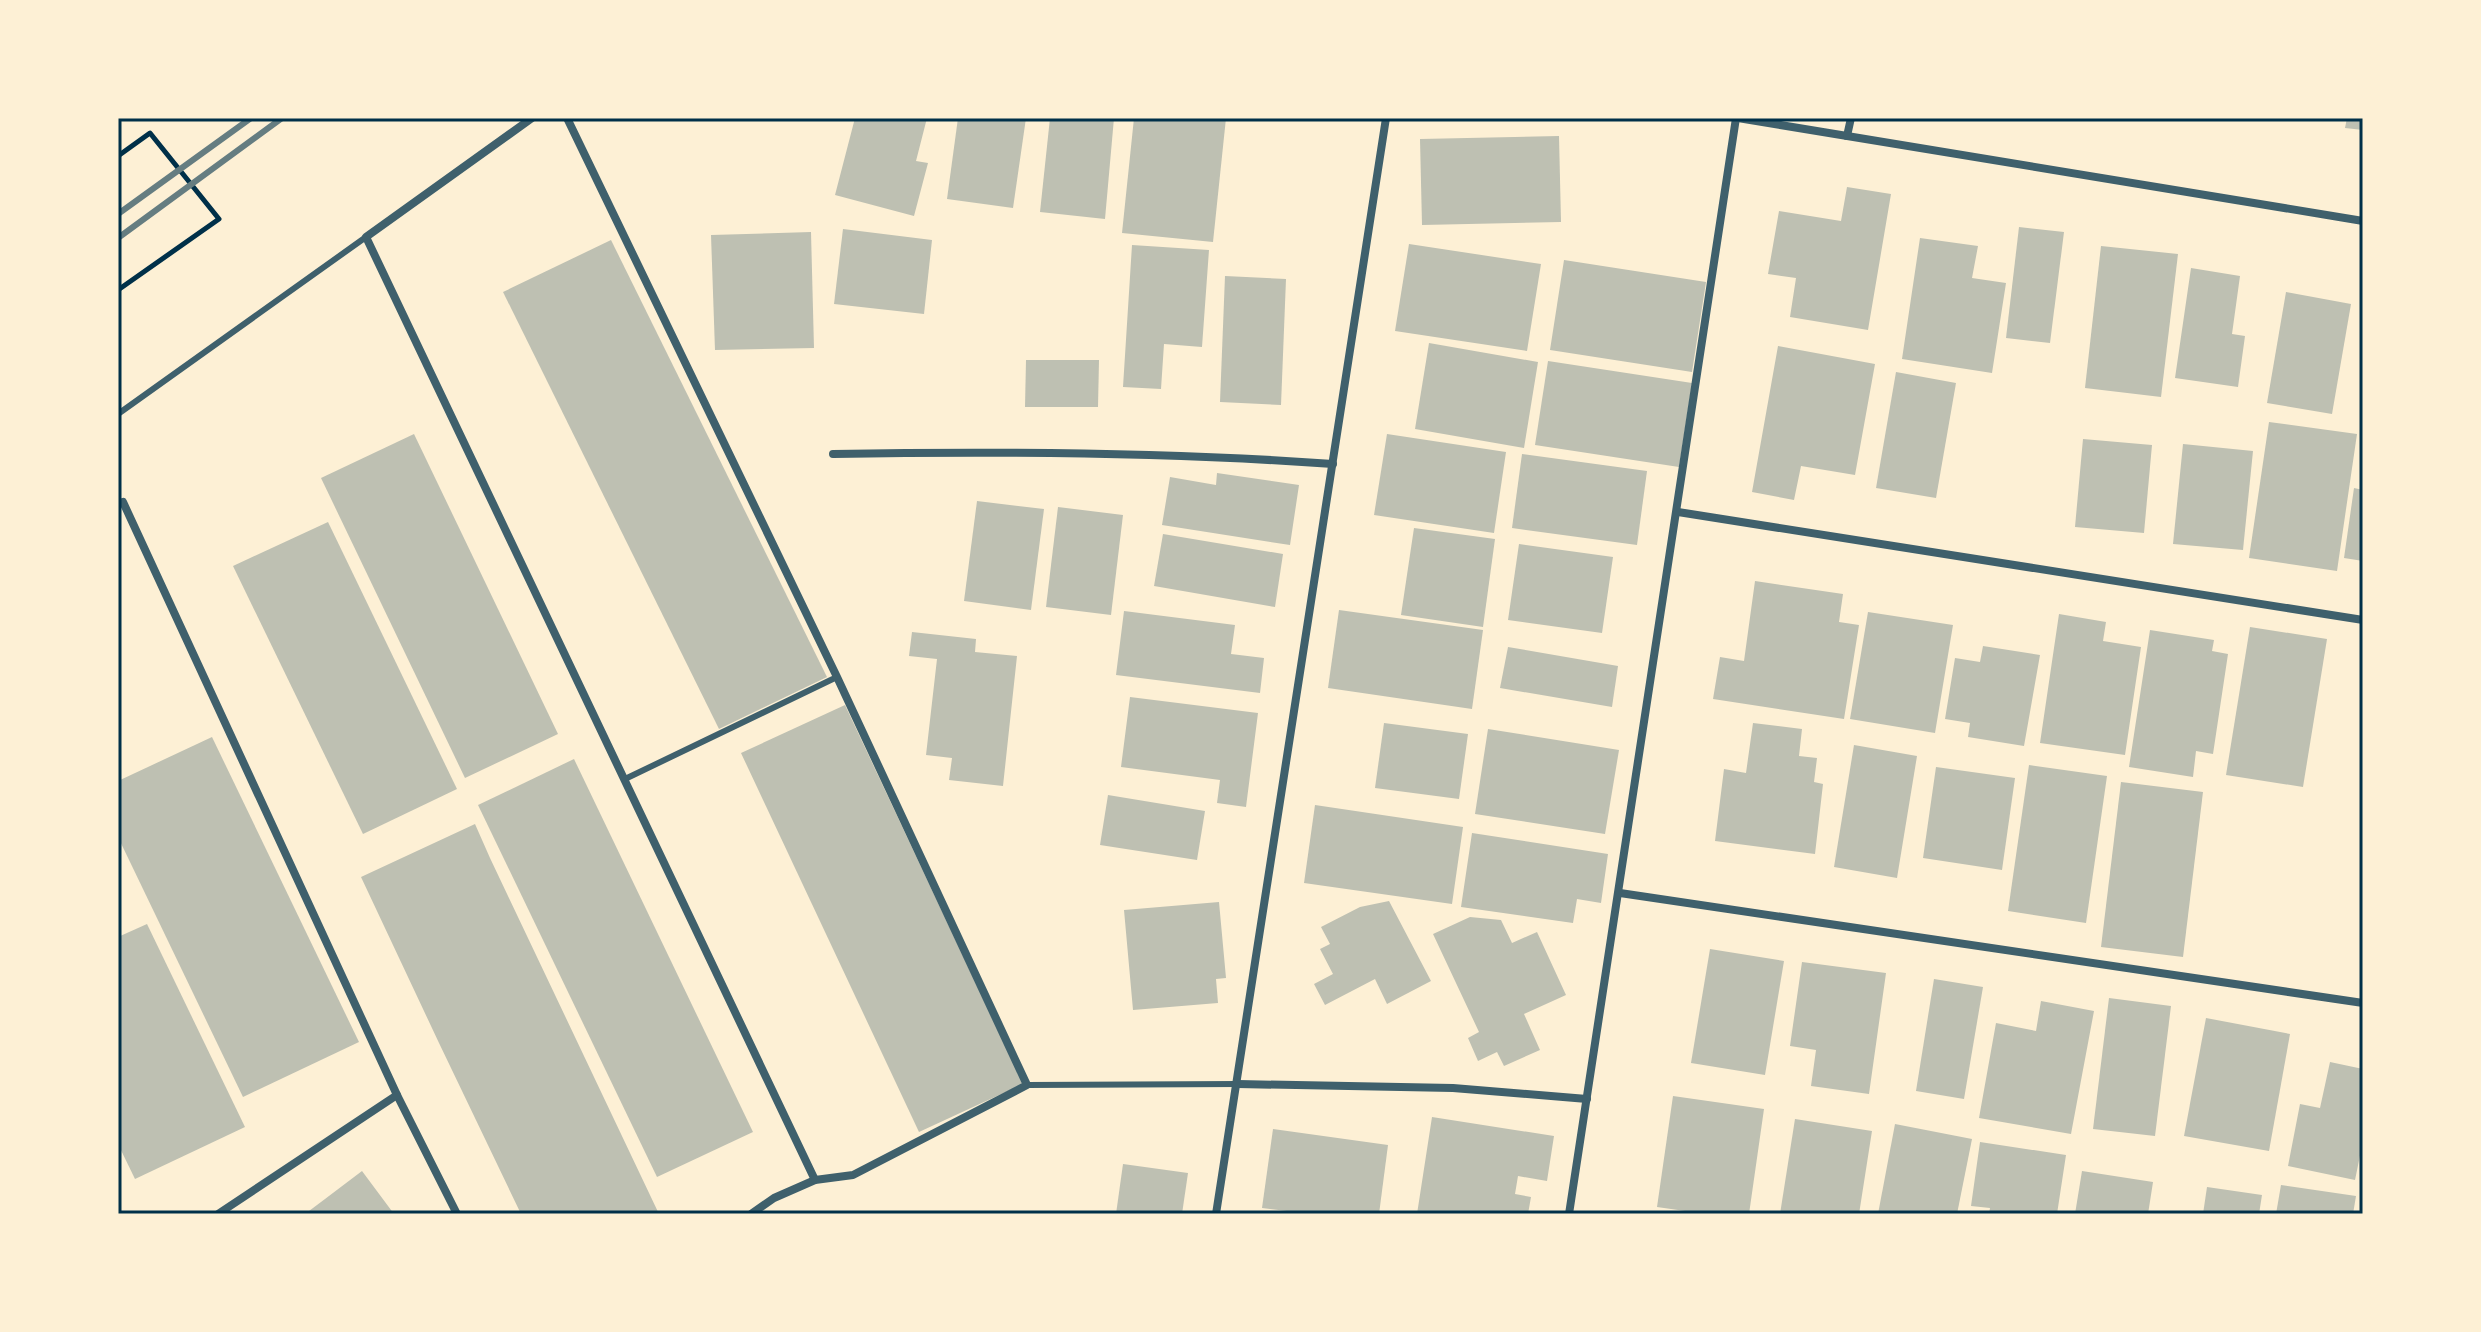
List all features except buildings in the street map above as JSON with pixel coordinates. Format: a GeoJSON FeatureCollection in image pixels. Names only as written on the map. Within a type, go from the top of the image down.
{"type":"FeatureCollection","features":[{"type":"Feature","properties":{"kind":"street"},"geometry":{"type":"LineString","coordinates":[[532,118],[366,237],[815,1180]]}},
{"type":"Feature","properties":{"kind":"street"},"geometry":{"type":"LineString","coordinates":[[567,118],[837,677],[1027,1085],[853,1175],[815,1180],[774,1198],[751,1214]]}},
{"type":"Feature","properties":{"kind":"street"},"geometry":{"type":"LineString","coordinates":[[1216,1214],[1386,118]]}},
{"type":"Feature","properties":{"kind":"street"},"geometry":{"type":"LineString","coordinates":[[1569,1214],[1737,118],[2363,221]]}},
{"type":"Feature","properties":{"kind":"street"},"geometry":{"type":"LineString","coordinates":[[1847,136],[1851,118]]}},
{"type":"Feature","properties":{"kind":"street"},"geometry":{"type":"LineString","coordinates":[[833,454],[1207,455],[1333,464]]}},
{"type":"Feature","properties":{"kind":"street"},"geometry":{"type":"LineString","coordinates":[[123,502],[397,1095],[457,1214]]}},
{"type":"Feature","properties":{"kind":"street"},"geometry":{"type":"LineString","coordinates":[[1678,512],[2363,620]]}},
{"type":"Feature","properties":{"kind":"street"},"geometry":{"type":"LineString","coordinates":[[1620,893],[2363,1003]]}},
{"type":"Feature","properties":{"kind":"street"},"geometry":{"type":"LineString","coordinates":[[1238,1084],[1453,1088],[1587,1099]]}},
{"type":"Feature","properties":{"kind":"street"},"geometry":{"type":"LineString","coordinates":[[218,1214],[397,1095]]}},
{"type":"Feature","properties":{"kind":"lane"},"geometry":{"type":"LineString","coordinates":[[118,414],[366,237]]}},
{"type":"Feature","properties":{"kind":"lane"},"geometry":{"type":"LineString","coordinates":[[625,779],[837,677]]}},
{"type":"Feature","properties":{"kind":"lane"},"geometry":{"type":"LineString","coordinates":[[1027,1085],[1238,1084]]}},
{"type":"Feature","properties":{"kind":"path"},"geometry":{"type":"LineString","coordinates":[[118,156],[150,133],[219,219],[118,290]]}},
{"type":"Feature","properties":{"kind":"railway"},"geometry":{"type":"LineString","coordinates":[[118,214],[251,118]]}},
{"type":"Feature","properties":{"kind":"railway"},"geometry":{"type":"LineString","coordinates":[[118,238],[282,118]]}}]}
